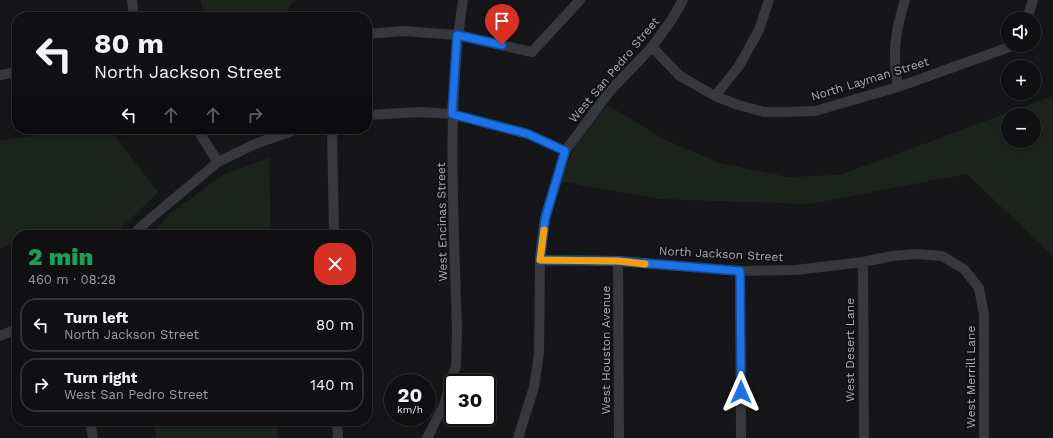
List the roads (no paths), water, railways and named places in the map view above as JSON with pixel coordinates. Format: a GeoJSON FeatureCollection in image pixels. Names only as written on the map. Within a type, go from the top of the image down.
{"type":"FeatureCollection","features":[{"type":"Feature","properties":{"kind":"street"},"geometry":{"type":"LineString","coordinates":[[132,0],[133,12]]}},
{"type":"Feature","properties":{"kind":"street","name":"West Encinas Street"},"geometry":{"type":"LineString","coordinates":[[427,438],[444,405],[456,366],[457,323],[452,114],[457,35],[463,0]]}},
{"type":"Feature","properties":{"kind":"street"},"geometry":{"type":"LineString","coordinates":[[372,34],[403,31],[457,35],[532,52],[580,0]]}},
{"type":"Feature","properties":{"kind":"street","name":"West San Pedro Street"},"geometry":{"type":"LineString","coordinates":[[518,438],[534,387],[539,353],[540,260],[545,219],[565,151],[610,91],[652,47],[672,19],[683,0]]}},
{"type":"Feature","properties":{"kind":"street"},"geometry":{"type":"LineString","coordinates":[[715,96],[739,66],[758,30],[769,0]]}},
{"type":"Feature","properties":{"kind":"street"},"geometry":{"type":"LineString","coordinates":[[898,86],[894,67],[894,44],[899,18],[905,0]]}},
{"type":"Feature","properties":{"kind":"street"},"geometry":{"type":"LineString","coordinates":[[1029,12],[1033,0]]}},
{"type":"Feature","properties":{"kind":"street","name":"North Layman Street"},"geometry":{"type":"LineString","coordinates":[[652,47],[680,76],[715,96],[738,105],[764,112],[815,111],[898,86],[1001,50]]}},
{"type":"Feature","properties":{"kind":"street"},"geometry":{"type":"LineString","coordinates":[[0,75],[12,73]]}},
{"type":"Feature","properties":{"kind":"street"},"geometry":{"type":"LineString","coordinates":[[372,115],[420,112],[452,114],[528,134],[565,151]]}},
{"type":"Feature","properties":{"kind":"street"},"geometry":{"type":"LineString","coordinates":[[199,134],[218,162]]}},
{"type":"Feature","properties":{"kind":"street"},"geometry":{"type":"LineString","coordinates":[[138,230],[218,162],[255,144],[284,134]]}},
{"type":"Feature","properties":{"kind":"street"},"geometry":{"type":"LineString","coordinates":[[332,134],[334,230]]}},
{"type":"Feature","properties":{"kind":"street","name":"North Jackson Street"},"geometry":{"type":"LineString","coordinates":[[540,260],[618,261],[740,271],[796,270],[863,262],[892,256],[917,254],[942,256],[964,269],[979,288],[984,315]]}},
{"type":"Feature","properties":{"kind":"street","name":"West Houston Avenue"},"geometry":{"type":"LineString","coordinates":[[618,261],[619,438]]}},
{"type":"Feature","properties":{"kind":"street","name":"West Desert Lane"},"geometry":{"type":"LineString","coordinates":[[863,262],[864,438]]}},
{"type":"Feature","properties":{"kind":"street"},"geometry":{"type":"LineString","coordinates":[[740,271],[741,438]]}},
{"type":"Feature","properties":{"kind":"street","name":"West Merrill Lane"},"geometry":{"type":"LineString","coordinates":[[984,315],[984,438]]}},
{"type":"Feature","properties":{"kind":"street"},"geometry":{"type":"LineString","coordinates":[[0,336],[12,331]]}},
{"type":"Feature","properties":{"kind":"street"},"geometry":{"type":"LineString","coordinates":[[91,426],[93,438]]}},
{"type":"Feature","properties":{"kind":"street"},"geometry":{"type":"LineString","coordinates":[[337,426],[338,438]]}}]}
